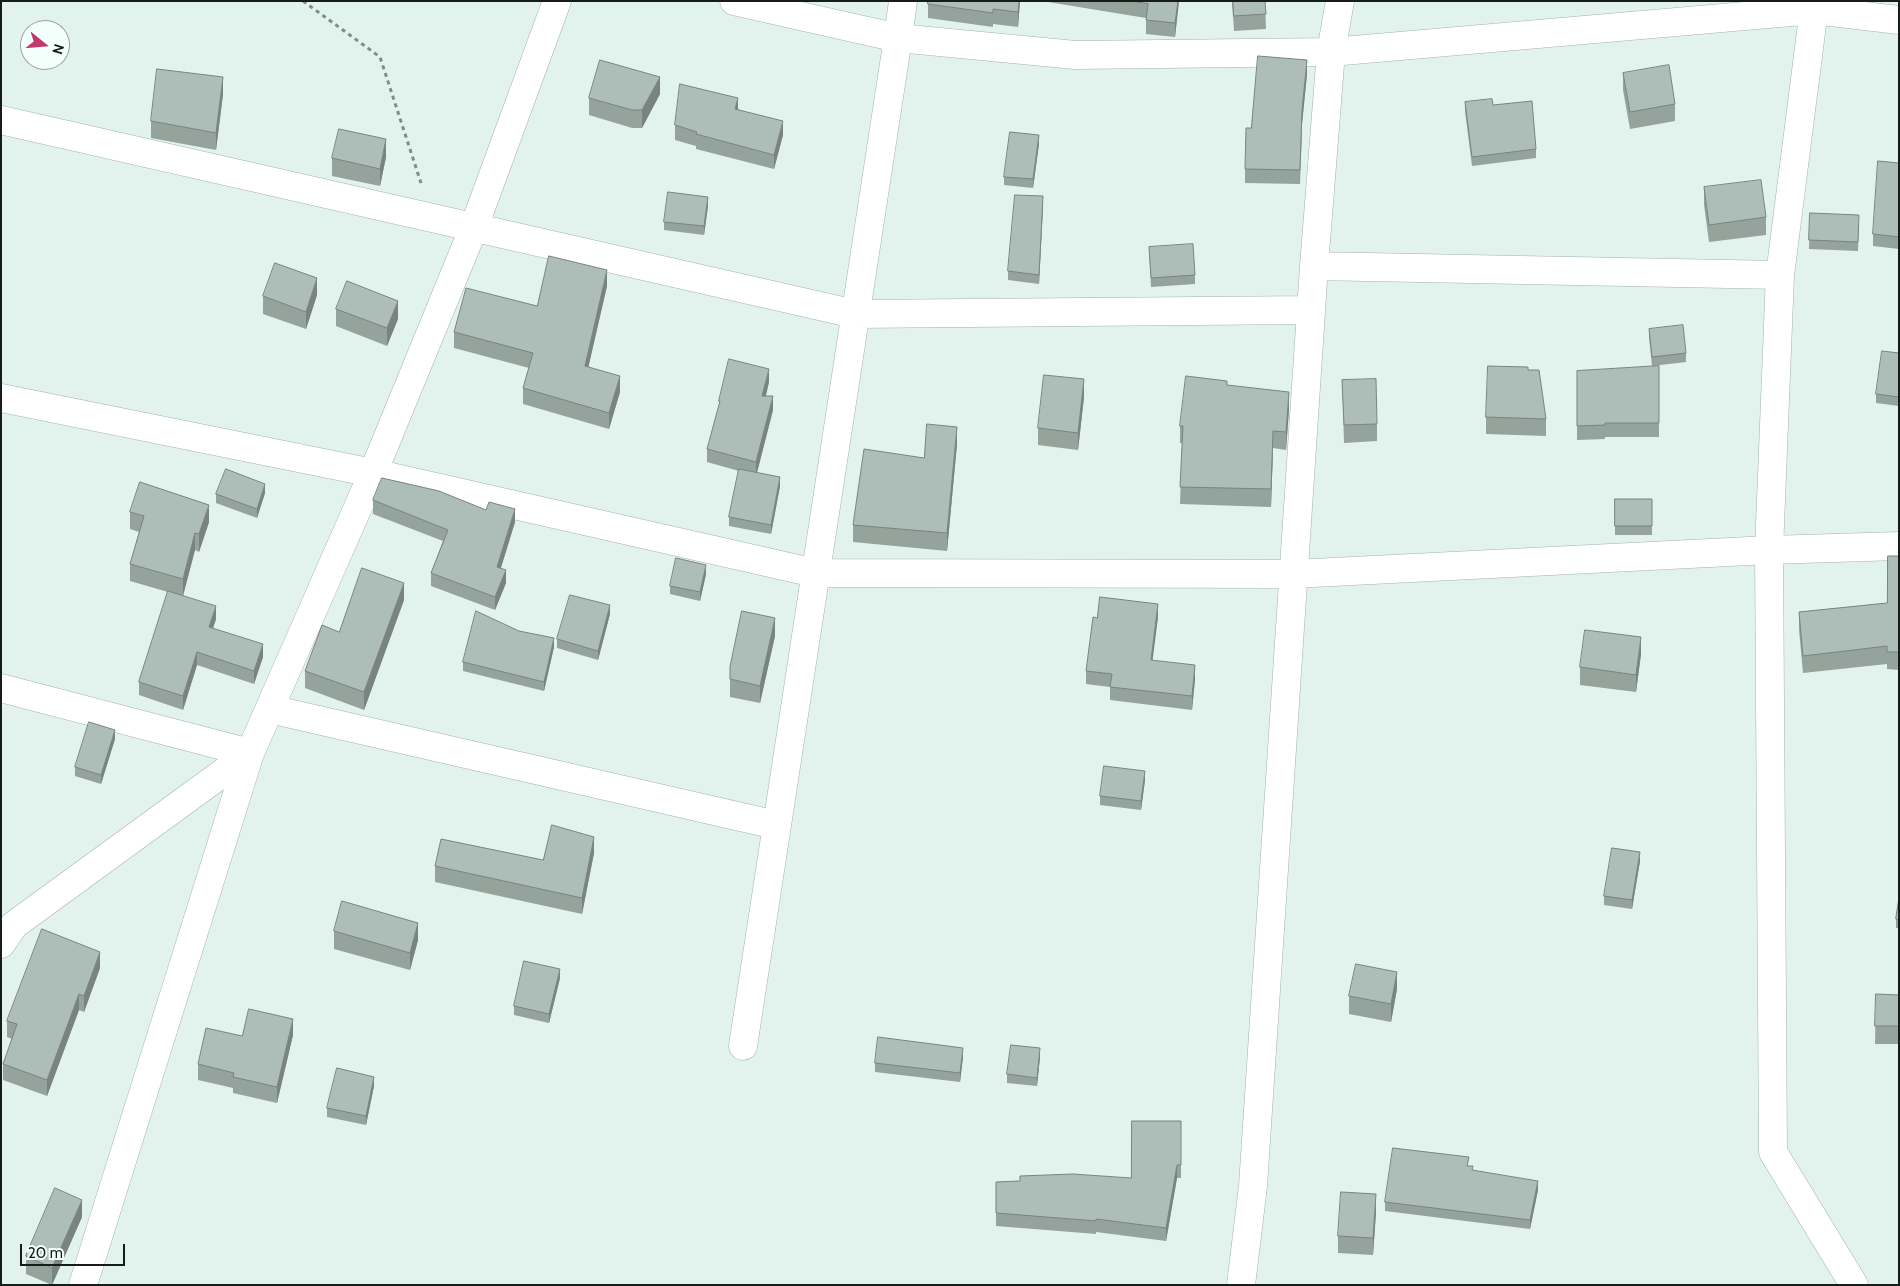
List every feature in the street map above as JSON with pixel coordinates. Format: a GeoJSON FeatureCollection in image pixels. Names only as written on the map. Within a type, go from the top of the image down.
{"type":"FeatureCollection","features":[{"type":"Feature","properties":{"kind":"street"},"geometry":{"type":"LineString","coordinates":[[83,1285],[250,753],[373,473],[474,227],[557,1]]}},
{"type":"Feature","properties":{"kind":"street"},"geometry":{"type":"LineString","coordinates":[[734,1],[898,38],[1075,55],[1330,52],[1815,6],[1899,20]]}},
{"type":"Feature","properties":{"kind":"street"},"geometry":{"type":"LineString","coordinates":[[743,1046],[903,1]]}},
{"type":"Feature","properties":{"kind":"street"},"geometry":{"type":"LineString","coordinates":[[1242,1285],[1253,1186],[1293,574],[1330,52],[1340,1]]}},
{"type":"Feature","properties":{"kind":"street"},"geometry":{"type":"LineString","coordinates":[[1815,6],[1780,275],[1769,550],[1773,1152],[1854,1285]]}},
{"type":"Feature","properties":{"kind":"street"},"geometry":{"type":"LineString","coordinates":[[1,120],[854,314],[1311,310]]}},
{"type":"Feature","properties":{"kind":"street"},"geometry":{"type":"LineString","coordinates":[[1314,266],[1780,275]]}},
{"type":"Feature","properties":{"kind":"street"},"geometry":{"type":"LineString","coordinates":[[1,398],[373,473],[815,573],[1293,574],[1769,550],[1899,546]]}},
{"type":"Feature","properties":{"kind":"street"},"geometry":{"type":"LineString","coordinates":[[1,688],[250,753]]}},
{"type":"Feature","properties":{"kind":"street"},"geometry":{"type":"LineString","coordinates":[[270,709],[776,825]]}},
{"type":"Feature","properties":{"kind":"street"},"geometry":{"type":"LineString","coordinates":[[6,931],[250,753]]}},
{"type":"Feature","properties":{"kind":"path"},"geometry":{"type":"LineString","coordinates":[[303,1],[380,58],[432,218]]}},
{"type":"Feature","properties":{"kind":"building"},"geometry":{"type":"Polygon","coordinates":[[[928,1],[1019,1],[1018,12],[993,9],[993,13],[928,4],[928,1]]]}},
{"type":"Feature","properties":{"kind":"building"},"geometry":{"type":"Polygon","coordinates":[[[1130,1],[1178,1],[1175,23],[1146,20],[1148,4],[1130,1]]]}},
{"type":"Feature","properties":{"kind":"building"},"geometry":{"type":"Polygon","coordinates":[[[1233,1],[1265,1],[1266,14],[1234,16],[1233,1]]]}},
{"type":"Feature","properties":{"kind":"building"},"geometry":{"type":"Polygon","coordinates":[[[1258,56],[1307,60],[1302,110],[1300,170],[1245,169],[1246,128],[1251,128],[1258,56]]]}},
{"type":"Feature","properties":{"kind":"building"},"geometry":{"type":"Polygon","coordinates":[[[600,60],[660,77],[642,110],[632,110],[589,98],[600,60]]]}},
{"type":"Feature","properties":{"kind":"building"},"geometry":{"type":"Polygon","coordinates":[[[1669,65],[1675,104],[1630,112],[1623,73],[1669,65]]]}},
{"type":"Feature","properties":{"kind":"building"},"geometry":{"type":"Polygon","coordinates":[[[157,69],[223,77],[216,133],[151,121],[157,69]]]}},
{"type":"Feature","properties":{"kind":"building"},"geometry":{"type":"Polygon","coordinates":[[[680,84],[738,98],[735,109],[783,121],[774,155],[696,134],[697,132],[675,125],[680,84]]]}},
{"type":"Feature","properties":{"kind":"building"},"geometry":{"type":"Polygon","coordinates":[[[1492,99],[1493,105],[1532,101],[1536,149],[1472,157],[1465,102],[1492,99]]]}},
{"type":"Feature","properties":{"kind":"building"},"geometry":{"type":"Polygon","coordinates":[[[339,129],[386,139],[380,169],[332,158],[339,129]]]}},
{"type":"Feature","properties":{"kind":"building"},"geometry":{"type":"Polygon","coordinates":[[[1010,132],[1039,135],[1033,179],[1004,177],[1010,132]]]}},
{"type":"Feature","properties":{"kind":"building"},"geometry":{"type":"Polygon","coordinates":[[[1878,161],[1899,163],[1899,237],[1873,234],[1878,161]]]}},
{"type":"Feature","properties":{"kind":"building"},"geometry":{"type":"Polygon","coordinates":[[[1761,180],[1766,217],[1709,225],[1704,187],[1761,180]]]}},
{"type":"Feature","properties":{"kind":"building"},"geometry":{"type":"Polygon","coordinates":[[[668,192],[708,197],[704,226],[664,222],[668,192]]]}},
{"type":"Feature","properties":{"kind":"building"},"geometry":{"type":"Polygon","coordinates":[[[1015,195],[1043,196],[1039,275],[1008,271],[1015,195]]]}},
{"type":"Feature","properties":{"kind":"building"},"geometry":{"type":"Polygon","coordinates":[[[1810,213],[1859,215],[1858,242],[1809,240],[1810,213]]]}},
{"type":"Feature","properties":{"kind":"building"},"geometry":{"type":"Polygon","coordinates":[[[1193,244],[1195,275],[1151,278],[1149,247],[1193,244]]]}},
{"type":"Feature","properties":{"kind":"building"},"geometry":{"type":"Polygon","coordinates":[[[549,256],[607,270],[585,366],[620,376],[609,413],[523,388],[533,353],[454,332],[466,288],[537,306],[549,256]]]}},
{"type":"Feature","properties":{"kind":"building"},"geometry":{"type":"Polygon","coordinates":[[[275,263],[317,278],[306,312],[263,296],[275,263]]]}},
{"type":"Feature","properties":{"kind":"building"},"geometry":{"type":"Polygon","coordinates":[[[347,281],[398,301],[387,328],[336,309],[347,281]]]}},
{"type":"Feature","properties":{"kind":"building"},"geometry":{"type":"Polygon","coordinates":[[[1683,325],[1686,353],[1652,357],[1649,329],[1683,325]]]}},
{"type":"Feature","properties":{"kind":"building"},"geometry":{"type":"Polygon","coordinates":[[[1882,351],[1899,353],[1899,397],[1876,394],[1882,351]]]}},
{"type":"Feature","properties":{"kind":"building"},"geometry":{"type":"Polygon","coordinates":[[[729,359],[769,369],[762,396],[773,396],[756,462],[707,449],[729,359]]]}},
{"type":"Feature","properties":{"kind":"building"},"geometry":{"type":"Polygon","coordinates":[[[1488,366],[1528,367],[1528,370],[1539,370],[1546,419],[1486,417],[1488,366]]]}},
{"type":"Feature","properties":{"kind":"building"},"geometry":{"type":"Polygon","coordinates":[[[1659,366],[1659,423],[1605,423],[1605,425],[1577,426],[1577,371],[1659,366]]]}},
{"type":"Feature","properties":{"kind":"building"},"geometry":{"type":"Polygon","coordinates":[[[1044,375],[1084,379],[1078,433],[1038,428],[1044,375]]]}},
{"type":"Feature","properties":{"kind":"building"},"geometry":{"type":"Polygon","coordinates":[[[1186,376],[1227,381],[1227,385],[1289,392],[1286,432],[1273,431],[1271,489],[1180,487],[1183,426],[1180,426],[1186,376]]]}},
{"type":"Feature","properties":{"kind":"building"},"geometry":{"type":"Polygon","coordinates":[[[1376,379],[1377,424],[1344,425],[1342,380],[1376,379]]]}},
{"type":"Feature","properties":{"kind":"building"},"geometry":{"type":"Polygon","coordinates":[[[927,424],[957,427],[947,533],[853,525],[864,449],[924,458],[927,424]]]}},
{"type":"Feature","properties":{"kind":"building"},"geometry":{"type":"Polygon","coordinates":[[[226,469],[265,484],[257,509],[216,494],[226,469]]]}},
{"type":"Feature","properties":{"kind":"building"},"geometry":{"type":"Polygon","coordinates":[[[739,469],[780,477],[771,525],[729,517],[739,469]]]}},
{"type":"Feature","properties":{"kind":"building"},"geometry":{"type":"Polygon","coordinates":[[[382,478],[439,491],[486,510],[489,502],[515,509],[497,567],[506,570],[495,597],[431,573],[448,530],[373,500],[382,478]]]}},
{"type":"Feature","properties":{"kind":"building"},"geometry":{"type":"Polygon","coordinates":[[[140,482],[209,505],[199,534],[195,533],[183,579],[130,564],[144,516],[130,512],[140,482]]]}},
{"type":"Feature","properties":{"kind":"building"},"geometry":{"type":"Polygon","coordinates":[[[1615,499],[1652,499],[1652,526],[1615,526],[1615,499]]]}},
{"type":"Feature","properties":{"kind":"building"},"geometry":{"type":"Polygon","coordinates":[[[1888,556],[1899,556],[1899,652],[1887,652],[1887,646],[1803,656],[1799,612],[1887,603],[1888,556]]]}},
{"type":"Feature","properties":{"kind":"building"},"geometry":{"type":"Polygon","coordinates":[[[676,558],[706,565],[700,592],[670,586],[676,558]]]}},
{"type":"Feature","properties":{"kind":"building"},"geometry":{"type":"Polygon","coordinates":[[[362,568],[404,583],[364,692],[305,671],[322,625],[339,632],[362,568]]]}},
{"type":"Feature","properties":{"kind":"building"},"geometry":{"type":"Polygon","coordinates":[[[168,591],[216,606],[209,627],[263,644],[254,671],[197,652],[183,696],[139,682],[168,591]]]}},
{"type":"Feature","properties":{"kind":"building"},"geometry":{"type":"Polygon","coordinates":[[[570,595],[610,605],[598,651],[557,639],[570,595]]]}},
{"type":"Feature","properties":{"kind":"building"},"geometry":{"type":"Polygon","coordinates":[[[1100,597],[1158,604],[1151,660],[1195,665],[1192,696],[1110,687],[1112,674],[1086,671],[1093,617],[1097,618],[1100,597]]]}},
{"type":"Feature","properties":{"kind":"building"},"geometry":{"type":"Polygon","coordinates":[[[476,611],[519,631],[554,638],[544,682],[463,662],[476,611]]]}},
{"type":"Feature","properties":{"kind":"building"},"geometry":{"type":"Polygon","coordinates":[[[742,611],[775,618],[760,686],[730,679],[730,667],[742,611]]]}},
{"type":"Feature","properties":{"kind":"building"},"geometry":{"type":"Polygon","coordinates":[[[1585,630],[1641,637],[1636,675],[1580,667],[1585,630]]]}},
{"type":"Feature","properties":{"kind":"building"},"geometry":{"type":"Polygon","coordinates":[[[89,722],[115,730],[101,775],[75,767],[89,722]]]}},
{"type":"Feature","properties":{"kind":"building"},"geometry":{"type":"Polygon","coordinates":[[[1104,766],[1145,771],[1141,801],[1100,796],[1104,766]]]}},
{"type":"Feature","properties":{"kind":"building"},"geometry":{"type":"Polygon","coordinates":[[[552,825],[594,837],[582,898],[435,866],[441,839],[543,860],[552,825]]]}},
{"type":"Feature","properties":{"kind":"building"},"geometry":{"type":"Polygon","coordinates":[[[1612,848],[1640,852],[1632,900],[1604,896],[1612,848]]]}},
{"type":"Feature","properties":{"kind":"building"},"geometry":{"type":"Polygon","coordinates":[[[1899,898],[1899,920],[1896,919],[1899,898]]]}},
{"type":"Feature","properties":{"kind":"building"},"geometry":{"type":"Polygon","coordinates":[[[342,901],[418,923],[410,953],[334,931],[342,901]]]}},
{"type":"Feature","properties":{"kind":"building"},"geometry":{"type":"Polygon","coordinates":[[[42,929],[100,952],[84,996],[79,994],[47,1080],[3,1064],[17,1024],[7,1021],[42,929]]]}},
{"type":"Feature","properties":{"kind":"building"},"geometry":{"type":"Polygon","coordinates":[[[524,961],[560,969],[549,1014],[514,1006],[524,961]]]}},
{"type":"Feature","properties":{"kind":"building"},"geometry":{"type":"Polygon","coordinates":[[[1356,964],[1397,972],[1391,1004],[1349,996],[1356,964]]]}},
{"type":"Feature","properties":{"kind":"building"},"geometry":{"type":"Polygon","coordinates":[[[1876,994],[1899,995],[1899,1026],[1875,1026],[1876,994]]]}},
{"type":"Feature","properties":{"kind":"building"},"geometry":{"type":"Polygon","coordinates":[[[249,1009],[293,1019],[277,1087],[233,1077],[234,1073],[198,1064],[206,1028],[242,1036],[249,1009]]]}},
{"type":"Feature","properties":{"kind":"building"},"geometry":{"type":"Polygon","coordinates":[[[878,1037],[963,1048],[960,1073],[875,1063],[878,1037]]]}},
{"type":"Feature","properties":{"kind":"building"},"geometry":{"type":"Polygon","coordinates":[[[1011,1045],[1040,1048],[1037,1078],[1007,1074],[1011,1045]]]}},
{"type":"Feature","properties":{"kind":"building"},"geometry":{"type":"Polygon","coordinates":[[[337,1068],[374,1077],[366,1116],[327,1108],[337,1068]]]}},
{"type":"Feature","properties":{"kind":"building"},"geometry":{"type":"Polygon","coordinates":[[[1132,1121],[1181,1121],[1181,1165],[1177,1165],[1166,1228],[1096,1219],[1096,1221],[996,1213],[996,1182],[1020,1181],[1020,1176],[1073,1174],[1131,1178],[1132,1121]]]}},
{"type":"Feature","properties":{"kind":"building"},"geometry":{"type":"Polygon","coordinates":[[[1393,1148],[1469,1157],[1467,1166],[1473,1166],[1472,1170],[1538,1181],[1530,1220],[1385,1202],[1393,1148]]]}},
{"type":"Feature","properties":{"kind":"building"},"geometry":{"type":"Polygon","coordinates":[[[55,1188],[82,1200],[52,1268],[26,1256],[55,1188]]]}},
{"type":"Feature","properties":{"kind":"building"},"geometry":{"type":"Polygon","coordinates":[[[1341,1192],[1376,1194],[1373,1238],[1338,1236],[1341,1192]]]}}]}
